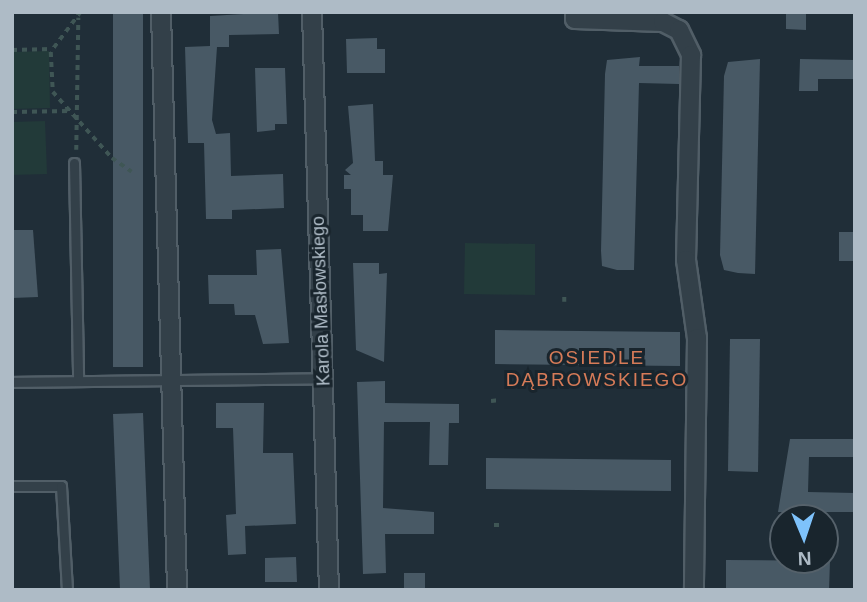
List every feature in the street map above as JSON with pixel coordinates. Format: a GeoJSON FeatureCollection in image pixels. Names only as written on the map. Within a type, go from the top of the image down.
{"type":"FeatureCollection","features":[{"type":"Feature","properties":{"kind":"street"},"geometry":{"type":"LineString","coordinates":[[161,12],[177,590]]}},
{"type":"Feature","properties":{"kind":"street","name":"Karola Masłowskiego"},"geometry":{"type":"LineString","coordinates":[[312,12],[329,590]]}},
{"type":"Feature","properties":{"kind":"street"},"geometry":{"type":"LineString","coordinates":[[575,12],[575,19],[663,22],[679,30],[691,55],[686,260],[697,338],[694,590]]}},
{"type":"Feature","properties":{"kind":"lane"},"geometry":{"type":"LineString","coordinates":[[74,163],[78,381]]}},
{"type":"Feature","properties":{"kind":"lane"},"geometry":{"type":"LineString","coordinates":[[12,382],[323,378]]}},
{"type":"Feature","properties":{"kind":"lane"},"geometry":{"type":"LineString","coordinates":[[12,486],[61,486],[67,590]]}},
{"type":"Feature","properties":{"kind":"path"},"geometry":{"type":"LineString","coordinates":[[80,14],[53,49],[53,92],[132,172]]}},
{"type":"Feature","properties":{"kind":"path"},"geometry":{"type":"LineString","coordinates":[[74,163],[79,121],[80,14]]}},
{"type":"Feature","properties":{"kind":"path"},"geometry":{"type":"LineString","coordinates":[[12,50],[53,49]]}},
{"type":"Feature","properties":{"kind":"path"},"geometry":{"type":"LineString","coordinates":[[12,113],[70,111]]}},
{"type":"Feature","properties":{"kind":"path"},"geometry":{"type":"LineString","coordinates":[[564,295],[564,302]]}},
{"type":"Feature","properties":{"kind":"path"},"geometry":{"type":"LineString","coordinates":[[491,401],[500,400]]}},
{"type":"Feature","properties":{"kind":"green space"},"geometry":{"type":"Polygon","coordinates":[[[49,51],[50,108],[12,109],[12,52],[49,51]]]}},
{"type":"Feature","properties":{"kind":"green space"},"geometry":{"type":"Polygon","coordinates":[[[45,121],[47,174],[12,175],[12,122],[45,121]]]}},
{"type":"Feature","properties":{"kind":"green space"},"geometry":{"type":"Polygon","coordinates":[[[465,243],[535,244],[535,295],[464,294],[465,243]]]}},
{"type":"Feature","properties":{"kind":"building"},"geometry":{"type":"Polygon","coordinates":[[[113,12],[143,12],[143,367],[113,367],[113,12]]]}},
{"type":"Feature","properties":{"kind":"building"},"geometry":{"type":"Polygon","coordinates":[[[278,12],[279,34],[229,35],[229,47],[217,47],[212,120],[216,134],[230,133],[231,176],[283,174],[284,208],[232,210],[232,219],[206,219],[204,143],[188,143],[185,47],[210,46],[210,16],[278,12]]]}},
{"type":"Feature","properties":{"kind":"building"},"geometry":{"type":"Polygon","coordinates":[[[786,12],[806,12],[806,30],[786,29],[786,12]]]}},
{"type":"Feature","properties":{"kind":"building"},"geometry":{"type":"Polygon","coordinates":[[[377,38],[377,49],[385,49],[385,73],[347,73],[346,39],[377,38]]]}},
{"type":"Feature","properties":{"kind":"building"},"geometry":{"type":"Polygon","coordinates":[[[640,57],[639,66],[679,66],[679,84],[639,83],[634,270],[617,270],[602,266],[601,251],[605,74],[607,60],[640,57]]]}},
{"type":"Feature","properties":{"kind":"building"},"geometry":{"type":"Polygon","coordinates":[[[760,59],[755,274],[738,273],[724,270],[720,255],[724,76],[728,62],[760,59]]]}},
{"type":"Feature","properties":{"kind":"building"},"geometry":{"type":"Polygon","coordinates":[[[800,59],[855,60],[855,79],[818,79],[818,91],[799,91],[800,59]]]}},
{"type":"Feature","properties":{"kind":"building"},"geometry":{"type":"Polygon","coordinates":[[[255,68],[285,68],[287,124],[275,124],[275,130],[257,132],[255,68]]]}},
{"type":"Feature","properties":{"kind":"building"},"geometry":{"type":"Polygon","coordinates":[[[373,104],[375,161],[383,161],[383,175],[393,175],[388,231],[363,231],[363,215],[351,215],[351,189],[344,189],[344,175],[351,175],[345,170],[353,163],[348,106],[373,104]]]}},
{"type":"Feature","properties":{"kind":"building"},"geometry":{"type":"Polygon","coordinates":[[[12,230],[33,230],[38,297],[12,298],[12,230]]]}},
{"type":"Feature","properties":{"kind":"building"},"geometry":{"type":"Polygon","coordinates":[[[839,232],[855,232],[855,261],[839,261],[839,232]]]}},
{"type":"Feature","properties":{"kind":"building"},"geometry":{"type":"Polygon","coordinates":[[[281,249],[289,343],[263,344],[255,315],[235,315],[234,304],[209,304],[208,275],[257,275],[256,250],[281,249]]]}},
{"type":"Feature","properties":{"kind":"building"},"geometry":{"type":"Polygon","coordinates":[[[353,263],[379,263],[379,274],[387,273],[384,362],[356,350],[353,263]]]}},
{"type":"Feature","properties":{"kind":"building"},"geometry":{"type":"Polygon","coordinates":[[[495,330],[680,332],[680,366],[495,364],[495,330]]]}},
{"type":"Feature","properties":{"kind":"building"},"geometry":{"type":"Polygon","coordinates":[[[730,339],[760,339],[758,472],[728,471],[730,339]]]}},
{"type":"Feature","properties":{"kind":"building"},"geometry":{"type":"Polygon","coordinates":[[[385,381],[385,403],[459,404],[459,423],[449,423],[448,465],[429,465],[430,422],[384,422],[383,508],[434,512],[434,534],[385,534],[386,573],[363,574],[357,382],[385,381]]]}},
{"type":"Feature","properties":{"kind":"building"},"geometry":{"type":"Polygon","coordinates":[[[216,403],[264,403],[263,453],[293,453],[296,524],[245,526],[246,554],[228,555],[226,515],[236,514],[233,428],[216,428],[216,403]]]}},
{"type":"Feature","properties":{"kind":"building"},"geometry":{"type":"Polygon","coordinates":[[[143,413],[150,590],[120,590],[113,414],[143,413]]]}},
{"type":"Feature","properties":{"kind":"building"},"geometry":{"type":"Polygon","coordinates":[[[790,439],[855,439],[855,457],[809,457],[808,492],[855,493],[855,512],[839,512],[839,504],[779,504],[790,439]]]}},
{"type":"Feature","properties":{"kind":"building"},"geometry":{"type":"Polygon","coordinates":[[[486,458],[671,460],[671,491],[486,489],[486,458]]]}},
{"type":"Feature","properties":{"kind":"building"},"geometry":{"type":"Polygon","coordinates":[[[296,557],[297,582],[265,582],[265,558],[296,557]]]}},
{"type":"Feature","properties":{"kind":"building"},"geometry":{"type":"Polygon","coordinates":[[[726,560],[769,560],[769,574],[830,574],[829,590],[726,590],[726,560]]]}},
{"type":"Feature","properties":{"kind":"building"},"geometry":{"type":"Polygon","coordinates":[[[404,573],[425,573],[425,590],[404,590],[404,573]]]}},
{"type":"Feature","properties":{"kind":"district","name":"OSIEDLE DĄBROWSKIEGO"},"geometry":{"type":"Point","coordinates":[597,369]}}]}
